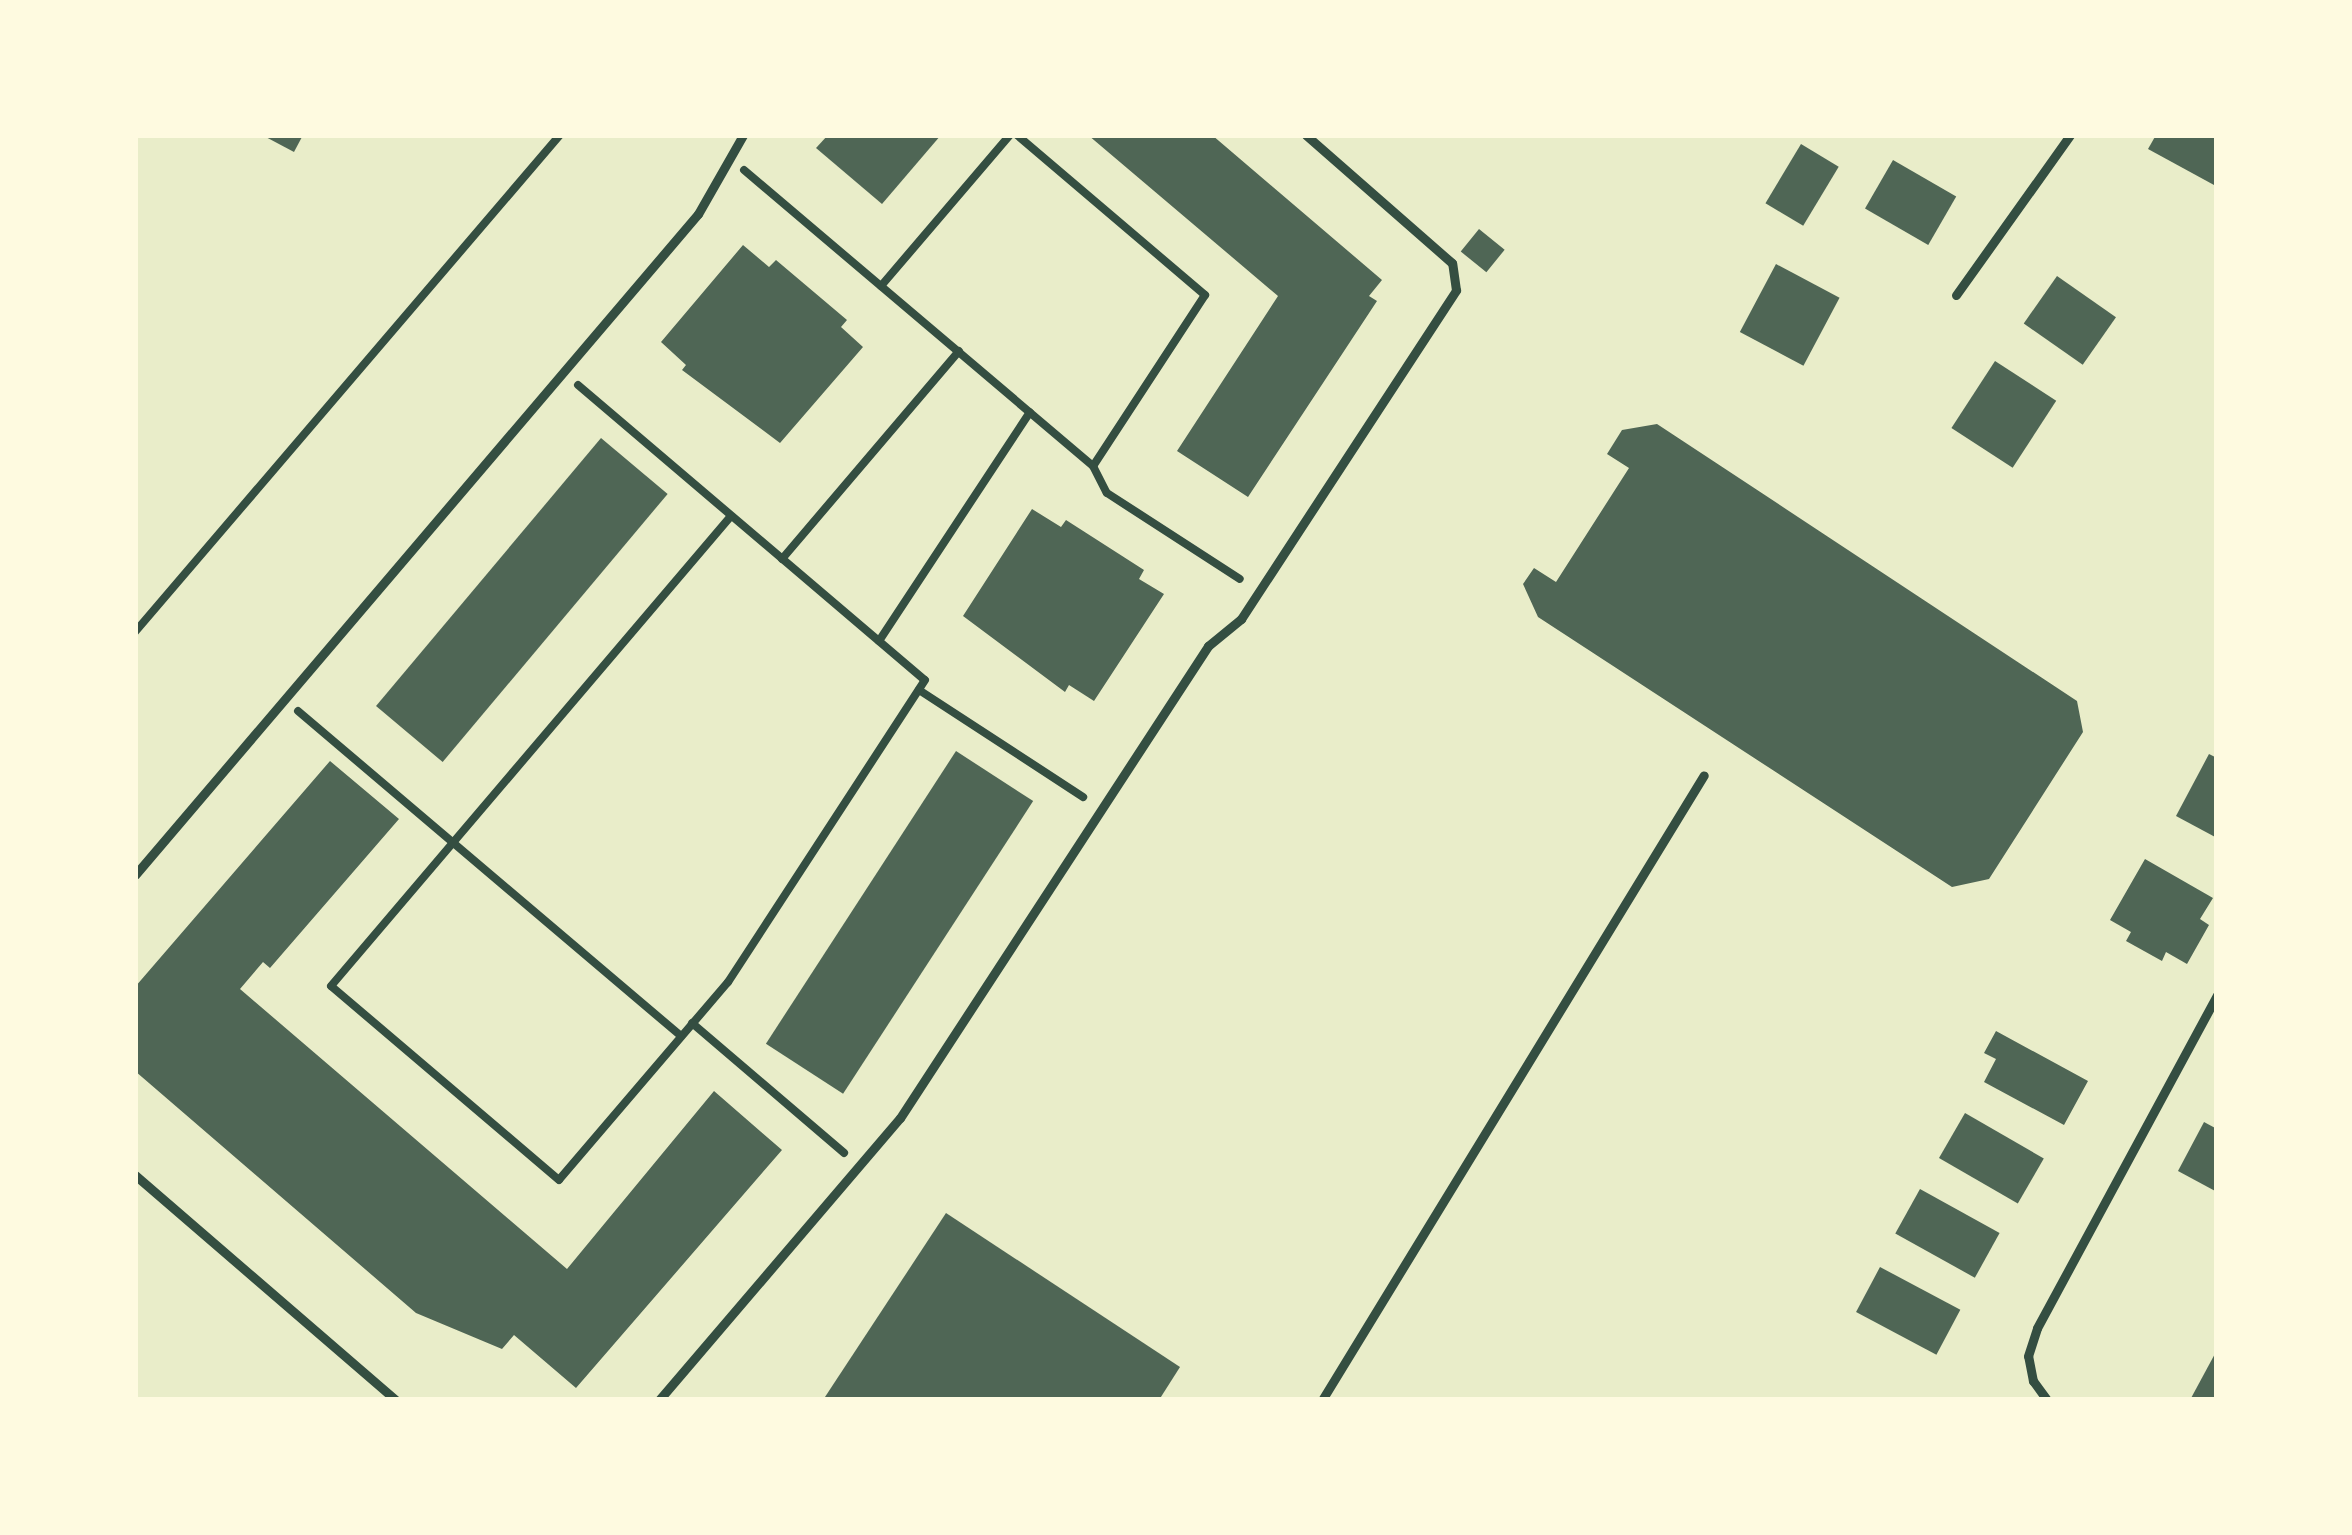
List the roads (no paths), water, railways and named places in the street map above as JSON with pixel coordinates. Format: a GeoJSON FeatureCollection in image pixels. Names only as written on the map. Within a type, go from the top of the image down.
{"type":"FeatureCollection","features":[{"type":"Feature","properties":{"kind":"lane"},"geometry":{"type":"LineString","coordinates":[[135,875],[698,214],[743,135]]}},
{"type":"Feature","properties":{"kind":"lane"},"geometry":{"type":"LineString","coordinates":[[659,1400],[899,1118],[1208,646],[1259,591],[1458,276],[1306,135]]}},
{"type":"Feature","properties":{"kind":"lane"},"geometry":{"type":"LineString","coordinates":[[1956,295],[2070,135]]}},
{"type":"Feature","properties":{"kind":"lane"},"geometry":{"type":"LineString","coordinates":[[1322,1400],[1704,775]]}},
{"type":"Feature","properties":{"kind":"lane"},"geometry":{"type":"LineString","coordinates":[[2048,1400],[2032,1381],[2028,1355],[2037,1328],[2217,995]]}},
{"type":"Feature","properties":{"kind":"lane"},"geometry":{"type":"LineString","coordinates":[[135,1175],[396,1400]]}}]}
